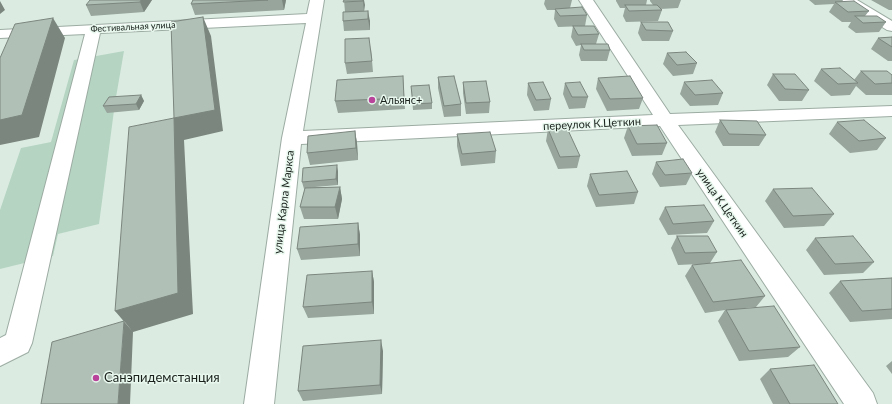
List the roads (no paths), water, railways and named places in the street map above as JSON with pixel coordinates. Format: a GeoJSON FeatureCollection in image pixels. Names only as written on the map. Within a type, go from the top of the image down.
{"type":"FeatureCollection","features":[{"type":"Feature","properties":{"kind":"street","name":"улица К.Цеткин"},"geometry":{"type":"LineString","coordinates":[[586,0],[665,120],[862,404]]}},
{"type":"Feature","properties":{"kind":"street"},"geometry":{"type":"LineString","coordinates":[[848,0],[892,27]]}},
{"type":"Feature","properties":{"kind":"street","name":"Фестивальная улица"},"geometry":{"type":"LineString","coordinates":[[0,34],[94,29],[315,9]]}},
{"type":"Feature","properties":{"kind":"street","name":"улица Карла Маркса"},"geometry":{"type":"LineString","coordinates":[[259,404],[292,138],[315,9]]}},
{"type":"Feature","properties":{"kind":"street"},"geometry":{"type":"LineString","coordinates":[[0,353],[18,343],[94,29]]}},
{"type":"Feature","properties":{"kind":"street","name":"переулок К.Цеткин"},"geometry":{"type":"LineString","coordinates":[[292,138],[665,120],[892,111]]}},
{"type":"Feature","properties":{"kind":"place","name":"Альянс+"},"geometry":{"type":"Point","coordinates":[372,100]}},
{"type":"Feature","properties":{"kind":"place","name":"Санэпидемстанция"},"geometry":{"type":"Point","coordinates":[96,378]}}]}
